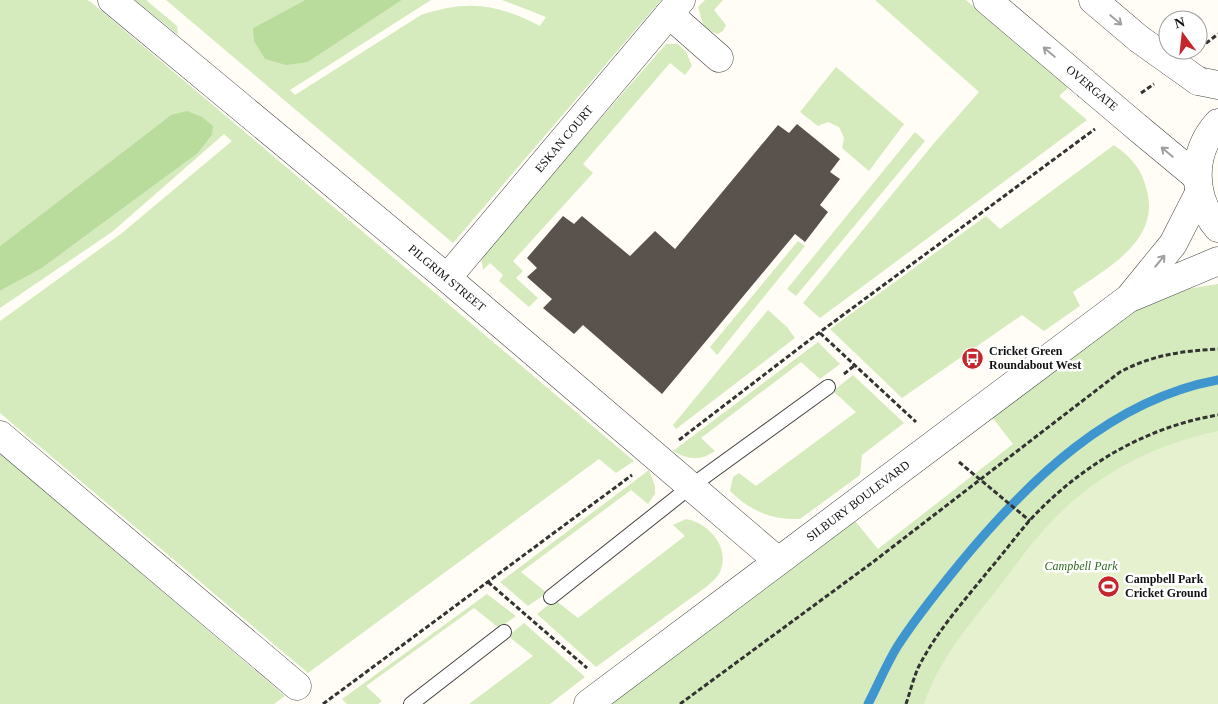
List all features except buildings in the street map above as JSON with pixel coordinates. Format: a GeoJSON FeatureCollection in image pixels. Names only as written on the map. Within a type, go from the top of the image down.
{"type":"FeatureCollection","features":[{"type":"Feature","properties":{"kind":"street","name":"PILGRIM STREET"},"geometry":{"type":"LineString","coordinates":[[112,0],[447,278],[778,561]]}},
{"type":"Feature","properties":{"kind":"street","name":"OVERGATE"},"geometry":{"type":"LineString","coordinates":[[987,0],[1138,128],[1198,185]]}},
{"type":"Feature","properties":{"kind":"street"},"geometry":{"type":"LineString","coordinates":[[1093,0],[1139,39],[1208,83]]}},
{"type":"Feature","properties":{"kind":"street","name":"ESKAN COURT"},"geometry":{"type":"LineString","coordinates":[[447,278],[675,7]]}},
{"type":"Feature","properties":{"kind":"street"},"geometry":{"type":"LineString","coordinates":[[675,7],[719,58]]}},
{"type":"Feature","properties":{"kind":"street"},"geometry":{"type":"LineString","coordinates":[[1129,298],[1173,244],[1198,185],[1200,153],[1210,132],[1218,123]]}},
{"type":"Feature","properties":{"kind":"street"},"geometry":{"type":"LineString","coordinates":[[1198,185],[1208,217],[1218,228]]}},
{"type":"Feature","properties":{"kind":"street"},"geometry":{"type":"LineString","coordinates":[[1129,298],[1218,261]]}},
{"type":"Feature","properties":{"kind":"street","name":"SILBURY BOULEVARD"},"geometry":{"type":"LineString","coordinates":[[599,696],[1129,298]]}},
{"type":"Feature","properties":{"kind":"street"},"geometry":{"type":"LineString","coordinates":[[0,435],[298,686]]}},
{"type":"Feature","properties":{"kind":"lane"},"geometry":{"type":"LineString","coordinates":[[551,597],[690,486],[828,386]]}},
{"type":"Feature","properties":{"kind":"lane"},"geometry":{"type":"LineString","coordinates":[[411,704],[504,632]]}},
{"type":"Feature","properties":{"kind":"path"},"geometry":{"type":"LineString","coordinates":[[1208,42],[1218,34]]}},
{"type":"Feature","properties":{"kind":"path"},"geometry":{"type":"LineString","coordinates":[[1136,98],[1159,80]]}},
{"type":"Feature","properties":{"kind":"path"},"geometry":{"type":"LineString","coordinates":[[323,704],[656,458],[820,332],[1097,127]]}},
{"type":"Feature","properties":{"kind":"path"},"geometry":{"type":"LineString","coordinates":[[820,332],[978,480],[1030,521]]}},
{"type":"Feature","properties":{"kind":"path"},"geometry":{"type":"LineString","coordinates":[[680,704],[873,562],[978,480],[1128,368],[1160,355],[1218,349]]}},
{"type":"Feature","properties":{"kind":"path"},"geometry":{"type":"LineString","coordinates":[[906,704],[918,670],[930,646],[948,620],[1030,521],[1078,476],[1127,444],[1182,422],[1218,415]]}},
{"type":"Feature","properties":{"kind":"path"},"geometry":{"type":"LineString","coordinates":[[488,582],[527,615],[599,696]]}},
{"type":"Feature","properties":{"kind":"path"},"geometry":{"type":"LineString","coordinates":[[504,632],[551,597]]}},
{"type":"Feature","properties":{"kind":"green space"},"geometry":{"type":"Polygon","coordinates":[[[0,0],[87,0],[91,2],[634,461],[616,473],[599,459],[308,673],[0,413],[0,321],[122,233],[232,141],[224,134],[112,232],[0,308],[0,291],[42,268],[198,153],[212,135],[171,115],[0,246],[0,0]]]}},
{"type":"Feature","properties":{"kind":"green space"},"geometry":{"type":"Polygon","coordinates":[[[135,0],[146,0],[177,26],[178,35],[135,0]]]}},
{"type":"Feature","properties":{"kind":"green space"},"geometry":{"type":"Polygon","coordinates":[[[166,0],[305,0],[253,28],[308,62],[402,0],[431,0],[290,90],[295,95],[421,15],[438,10],[467,6],[495,8],[540,26],[546,17],[502,0],[661,0],[453,243],[166,0]]]}},
{"type":"Feature","properties":{"kind":"green space"},"geometry":{"type":"Polygon","coordinates":[[[305,0],[402,0],[308,62],[286,65],[265,59],[254,41],[253,28],[305,0]]]}},
{"type":"Feature","properties":{"kind":"green space"},"geometry":{"type":"Polygon","coordinates":[[[705,0],[723,0],[714,10],[726,25],[723,31],[717,34],[704,27],[698,7],[705,0]]]}},
{"type":"Feature","properties":{"kind":"green space"},"geometry":{"type":"Polygon","coordinates":[[[875,0],[966,0],[1069,87],[1059,96],[1087,120],[820,318],[803,303],[935,142],[979,92],[875,0]]]}},
{"type":"Feature","properties":{"kind":"green space"},"geometry":{"type":"Polygon","coordinates":[[[666,44],[678,44],[686,52],[692,66],[685,75],[670,63],[583,164],[593,173],[513,261],[523,271],[516,278],[538,298],[529,307],[499,281],[503,275],[490,263],[483,270],[481,255],[666,44]]]}},
{"type":"Feature","properties":{"kind":"green space"},"geometry":{"type":"Polygon","coordinates":[[[836,67],[904,124],[869,171],[842,148],[844,138],[839,127],[828,122],[818,126],[800,112],[836,67]]]}},
{"type":"Feature","properties":{"kind":"green space"},"geometry":{"type":"Polygon","coordinates":[[[187,111],[202,117],[213,126],[212,135],[198,153],[42,268],[0,291],[0,246],[171,115],[187,111]]]}},
{"type":"Feature","properties":{"kind":"green space"},"geometry":{"type":"Polygon","coordinates":[[[915,132],[925,141],[796,296],[787,289],[915,132]]]}},
{"type":"Feature","properties":{"kind":"green space"},"geometry":{"type":"Polygon","coordinates":[[[1114,145],[1131,159],[1142,176],[1147,191],[1149,209],[1146,225],[1138,239],[1115,263],[1073,292],[1080,306],[1044,331],[1022,315],[902,398],[830,329],[986,216],[1000,229],[1114,145]]]}},
{"type":"Feature","properties":{"kind":"green space"},"geometry":{"type":"Polygon","coordinates":[[[798,241],[805,246],[717,355],[710,347],[798,241]]]}},
{"type":"Feature","properties":{"kind":"green space","name":"Campbell Park"},"geometry":{"type":"Polygon","coordinates":[[[1218,284],[1218,704],[588,704],[846,510],[878,549],[1013,444],[984,407],[1129,298],[1218,284]]]}},
{"type":"Feature","properties":{"kind":"green space"},"geometry":{"type":"Polygon","coordinates":[[[768,310],[787,327],[795,338],[676,429],[673,425],[768,310]]]}},
{"type":"Feature","properties":{"kind":"green space"},"geometry":{"type":"Polygon","coordinates":[[[818,342],[840,364],[820,379],[801,362],[701,438],[715,451],[699,458],[689,458],[673,451],[818,342]]]}},
{"type":"Feature","properties":{"kind":"green space"},"geometry":{"type":"Polygon","coordinates":[[[853,375],[904,423],[862,455],[860,475],[800,519],[780,518],[762,513],[745,504],[730,491],[733,477],[739,473],[756,486],[856,412],[833,391],[853,375]]]}},
{"type":"Feature","properties":{"kind":"green space","name":"Campbell Park Cricket Ground"},"geometry":{"type":"Polygon","coordinates":[[[1218,431],[1218,704],[924,704],[937,674],[962,634],[1037,537],[1071,503],[1109,474],[1150,452],[1218,431]]]}},
{"type":"Feature","properties":{"kind":"green space"},"geometry":{"type":"Polygon","coordinates":[[[0,453],[285,696],[274,704],[0,704],[0,453]]]}},
{"type":"Feature","properties":{"kind":"green space"},"geometry":{"type":"Polygon","coordinates":[[[649,470],[655,486],[655,494],[648,504],[631,490],[521,572],[547,593],[528,606],[500,582],[649,470]]]}},
{"type":"Feature","properties":{"kind":"green space"},"geometry":{"type":"Polygon","coordinates":[[[686,519],[695,521],[703,526],[716,538],[723,554],[723,563],[719,574],[706,587],[596,667],[537,614],[555,600],[578,618],[685,536],[673,525],[686,519]]]}},
{"type":"Feature","properties":{"kind":"green space"},"geometry":{"type":"Polygon","coordinates":[[[487,594],[516,616],[499,628],[474,608],[366,686],[382,701],[378,704],[347,704],[342,699],[487,594]]]}},
{"type":"Feature","properties":{"kind":"green space"},"geometry":{"type":"Polygon","coordinates":[[[524,623],[585,677],[550,704],[469,704],[533,656],[508,636],[524,623]]]}},
{"type":"Feature","properties":{"kind":"waterway"},"geometry":{"type":"LineString","coordinates":[[868,704],[897,647],[928,603],[987,532],[1043,474],[1074,448],[1107,425],[1142,405],[1179,390],[1218,380]]}},
{"type":"Feature","properties":{"kind":"place","name":"Cricket Green Roundabout West"},"geometry":{"type":"Point","coordinates":[973,358]}},
{"type":"Feature","properties":{"kind":"place","name":"Campbell Park Cricket Ground"},"geometry":{"type":"Point","coordinates":[1109,586]}}]}
